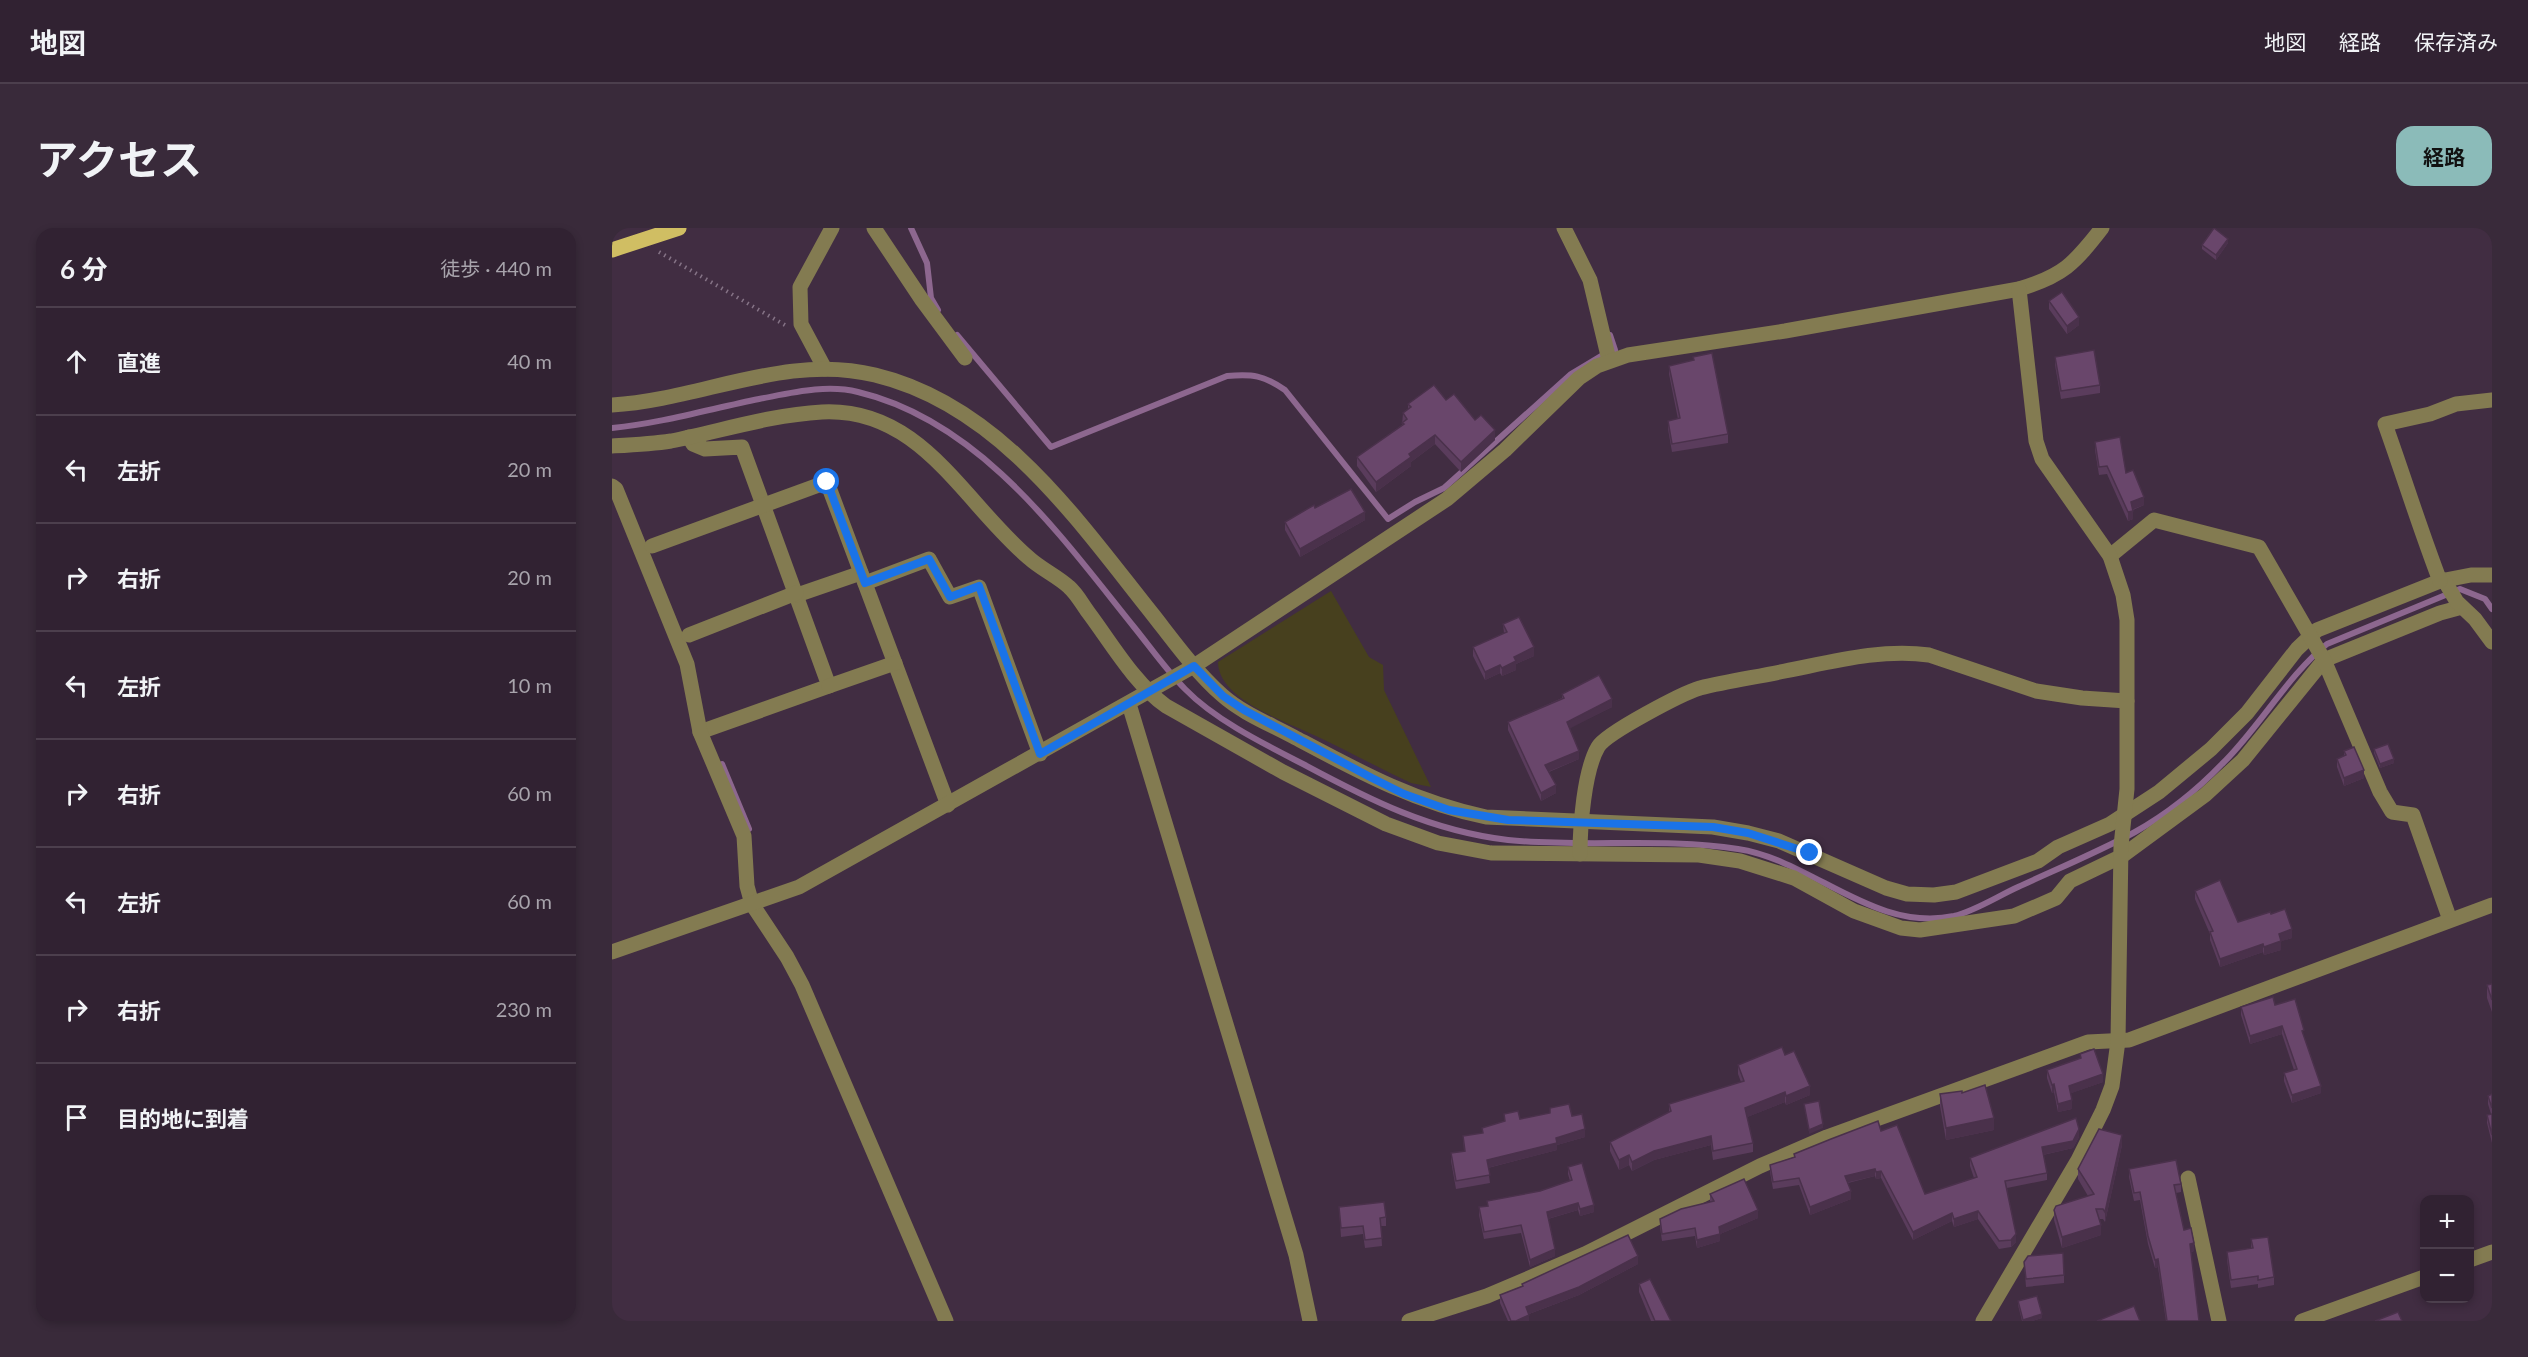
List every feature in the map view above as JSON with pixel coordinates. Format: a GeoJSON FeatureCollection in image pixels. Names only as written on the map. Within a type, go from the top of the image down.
{"type":"FeatureCollection","features":[{"type":"Feature","properties":{"kind":"main road"},"geometry":{"type":"LineString","coordinates":[[612,250],[679,228]]}},
{"type":"Feature","properties":{"kind":"street"},"geometry":{"type":"LineString","coordinates":[[825,369],[801,324],[800,287],[832,228]]}},
{"type":"Feature","properties":{"kind":"street"},"geometry":{"type":"LineString","coordinates":[[874,228],[922,300],[965,358]]}},
{"type":"Feature","properties":{"kind":"street"},"geometry":{"type":"LineString","coordinates":[[1564,228],[1590,280],[1609,360]]}},
{"type":"Feature","properties":{"kind":"street"},"geometry":{"type":"LineString","coordinates":[[612,952],[799,887],[1189,669],[1447,499],[1505,450],[1579,378],[1609,360],[2019,289],[2049,280],[2066,269],[2080,256],[2102,228]]}},
{"type":"Feature","properties":{"kind":"street"},"geometry":{"type":"LineString","coordinates":[[1983,1321],[2094,1130],[2112,1086],[2118,1041],[2121,851],[2127,789],[2127,620],[2123,595],[2110,556],[2042,459],[2036,441],[2019,289]]}},
{"type":"Feature","properties":{"kind":"street"},"geometry":{"type":"LineString","coordinates":[[612,405],[664,399],[761,376],[798,370],[825,369],[873,375],[912,386],[940,399],[999,440],[1052,490],[1080,523],[1189,669],[1244,710],[1404,794],[1449,810],[1486,817],[1580,828],[1713,827],[1748,833],[1810,853],[1886,888],[1907,894],[1934,895],[1956,892],[2037,861],[2058,847],[2124,821],[2211,749],[2247,713],[2324,626],[2444,583],[2471,575],[2492,575]]}},
{"type":"Feature","properties":{"kind":"street"},"geometry":{"type":"LineString","coordinates":[[2492,400],[2456,404],[2430,414],[2385,424],[2409,490],[2412,508],[2444,583],[2492,642]]}},
{"type":"Feature","properties":{"kind":"street"},"geometry":{"type":"LineString","coordinates":[[612,446],[689,437],[760,420],[824,412],[854,414],[881,422],[906,435],[931,454],[971,500],[1029,558],[1070,588],[1166,706],[1282,772],[1414,835],[1447,845],[1491,853],[1580,852],[1698,855],[1740,861],[1794,878],[1854,911],[1901,928],[1920,930],[2014,916],[2056,898],[2070,881],[2121,851],[2205,795],[2243,760],[2322,658],[2459,604]]}},
{"type":"Feature","properties":{"kind":"street"},"geometry":{"type":"LineString","coordinates":[[689,437],[693,444],[705,449],[742,447],[830,686]]}},
{"type":"Feature","properties":{"kind":"street"},"geometry":{"type":"LineString","coordinates":[[652,546],[827,482],[948,805]]}},
{"type":"Feature","properties":{"kind":"street"},"geometry":{"type":"LineString","coordinates":[[612,486],[616,489],[687,664],[705,730],[744,836],[747,886],[752,904],[787,957],[802,985],[946,1321]]}},
{"type":"Feature","properties":{"kind":"street"},"geometry":{"type":"LineString","coordinates":[[2110,556],[2154,520],[2259,547],[2322,658],[2380,792],[2392,812],[2414,815],[2450,920]]}},
{"type":"Feature","properties":{"kind":"street"},"geometry":{"type":"LineString","coordinates":[[689,635],[796,594],[929,559],[950,597],[979,586],[1040,754]]}},
{"type":"Feature","properties":{"kind":"street"},"geometry":{"type":"LineString","coordinates":[[1580,852],[1580,828],[1591,766],[1598,747],[1620,728],[1697,689],[1823,663],[1911,652],[1929,655],[2036,691],[2082,698],[2127,701]]}},
{"type":"Feature","properties":{"kind":"street"},"geometry":{"type":"LineString","coordinates":[[705,730],[895,663]]}},
{"type":"Feature","properties":{"kind":"street"},"geometry":{"type":"LineString","coordinates":[[1129,704],[1296,1256],[1310,1321]]}},
{"type":"Feature","properties":{"kind":"street"},"geometry":{"type":"LineString","coordinates":[[1409,1321],[1487,1296],[1585,1254],[1760,1166],[1827,1137],[2088,1042],[2129,1040],[2492,905]]}},
{"type":"Feature","properties":{"kind":"street"},"geometry":{"type":"LineString","coordinates":[[2188,1178],[2219,1321]]}},
{"type":"Feature","properties":{"kind":"street"},"geometry":{"type":"LineString","coordinates":[[2474,1258],[2492,1252]]}},
{"type":"Feature","properties":{"kind":"street"},"geometry":{"type":"LineString","coordinates":[[2302,1321],[2420,1278]]}},
{"type":"Feature","properties":{"kind":"path"},"geometry":{"type":"LineString","coordinates":[[640,241],[789,327],[804,328]]}},
{"type":"Feature","properties":{"kind":"shaded area"},"geometry":{"type":"Polygon","coordinates":[[[1331,591],[1369,657],[1383,665],[1384,690],[1431,787],[1411,783],[1256,708],[1229,688],[1221,676],[1218,662],[1331,591]]]}},
{"type":"Feature","properties":{"kind":"building"},"geometry":{"type":"Polygon","coordinates":[[[2214,228],[2228,239],[2216,255],[2202,245],[2214,228]]]}},
{"type":"Feature","properties":{"kind":"building"},"geometry":{"type":"Polygon","coordinates":[[[2062,292],[2079,317],[2067,326],[2049,301],[2062,292]]]}},
{"type":"Feature","properties":{"kind":"building"},"geometry":{"type":"Polygon","coordinates":[[[2094,350],[2100,385],[2061,391],[2055,357],[2094,350]]]}},
{"type":"Feature","properties":{"kind":"building"},"geometry":{"type":"Polygon","coordinates":[[[1712,353],[1728,434],[1672,444],[1668,421],[1680,418],[1669,366],[1712,353]]]}},
{"type":"Feature","properties":{"kind":"building"},"geometry":{"type":"Polygon","coordinates":[[[1434,385],[1446,400],[1454,394],[1475,420],[1481,415],[1495,430],[1461,462],[1435,435],[1409,454],[1411,457],[1376,482],[1357,457],[1404,424],[1402,423],[1407,419],[1403,413],[1411,407],[1408,404],[1434,385]]]}},
{"type":"Feature","properties":{"kind":"building"},"geometry":{"type":"Polygon","coordinates":[[[2120,437],[2126,473],[2133,470],[2144,497],[2131,502],[2133,511],[2128,512],[2107,466],[2099,467],[2095,442],[2120,437]]]}},
{"type":"Feature","properties":{"kind":"building"},"geometry":{"type":"Polygon","coordinates":[[[1351,489],[1365,512],[1300,549],[1285,522],[1314,505],[1315,508],[1351,489]]]}},
{"type":"Feature","properties":{"kind":"building"},"geometry":{"type":"Polygon","coordinates":[[[1519,617],[1534,647],[1514,657],[1516,661],[1502,668],[1500,665],[1485,672],[1473,647],[1507,632],[1503,624],[1519,617]]]}},
{"type":"Feature","properties":{"kind":"building"},"geometry":{"type":"Polygon","coordinates":[[[1599,675],[1612,699],[1567,722],[1579,751],[1545,765],[1556,785],[1541,793],[1508,722],[1564,698],[1562,694],[1599,675]]]}},
{"type":"Feature","properties":{"kind":"building"},"geometry":{"type":"Polygon","coordinates":[[[2388,744],[2394,759],[2380,764],[2374,749],[2388,744]]]}},
{"type":"Feature","properties":{"kind":"building"},"geometry":{"type":"Polygon","coordinates":[[[2354,747],[2364,770],[2344,778],[2337,759],[2346,755],[2344,751],[2354,747]]]}},
{"type":"Feature","properties":{"kind":"building"},"geometry":{"type":"Polygon","coordinates":[[[2220,880],[2238,922],[2285,909],[2292,929],[2279,934],[2281,941],[2264,947],[2263,944],[2220,959],[2210,932],[2213,931],[2195,891],[2220,880]]]}},
{"type":"Feature","properties":{"kind":"building"},"geometry":{"type":"Polygon","coordinates":[[[2492,984],[2492,1000],[2487,985],[2492,984]]]}},
{"type":"Feature","properties":{"kind":"building"},"geometry":{"type":"Polygon","coordinates":[[[2273,997],[2275,1005],[2295,999],[2304,1030],[2302,1031],[2321,1086],[2292,1095],[2284,1073],[2297,1069],[2282,1026],[2250,1036],[2241,1007],[2273,997]]]}},
{"type":"Feature","properties":{"kind":"building"},"geometry":{"type":"Polygon","coordinates":[[[1782,1047],[1785,1055],[1794,1051],[1810,1086],[1786,1096],[1785,1092],[1745,1108],[1753,1143],[1713,1151],[1711,1136],[1654,1151],[1632,1162],[1629,1155],[1619,1160],[1610,1142],[1671,1111],[1669,1104],[1744,1081],[1738,1065],[1782,1047]]]}},
{"type":"Feature","properties":{"kind":"building"},"geometry":{"type":"Polygon","coordinates":[[[2094,1049],[2103,1074],[2069,1086],[2072,1100],[2058,1104],[2054,1084],[2052,1085],[2047,1070],[2081,1058],[2080,1054],[2094,1049]]]}},
{"type":"Feature","properties":{"kind":"building"},"geometry":{"type":"Polygon","coordinates":[[[1985,1085],[1994,1118],[1946,1128],[1940,1094],[1962,1091],[1962,1093],[1985,1085]]]}},
{"type":"Feature","properties":{"kind":"building"},"geometry":{"type":"Polygon","coordinates":[[[2492,1094],[2492,1108],[2488,1096],[2492,1094]]]}},
{"type":"Feature","properties":{"kind":"building"},"geometry":{"type":"Polygon","coordinates":[[[1819,1101],[1823,1124],[1809,1130],[1804,1104],[1819,1101]]]}},
{"type":"Feature","properties":{"kind":"building"},"geometry":{"type":"Polygon","coordinates":[[[1569,1104],[1572,1116],[1582,1114],[1585,1129],[1556,1138],[1557,1143],[1487,1160],[1490,1175],[1456,1181],[1451,1153],[1465,1151],[1463,1136],[1483,1133],[1482,1128],[1505,1121],[1504,1114],[1518,1111],[1520,1119],[1550,1113],[1550,1108],[1569,1104]]]}},
{"type":"Feature","properties":{"kind":"building"},"geometry":{"type":"Polygon","coordinates":[[[2492,1114],[2492,1135],[2487,1115],[2492,1114]]]}},
{"type":"Feature","properties":{"kind":"building"},"geometry":{"type":"Polygon","coordinates":[[[2076,1118],[2079,1129],[2073,1141],[2042,1147],[2047,1173],[2005,1181],[2016,1234],[2011,1240],[1999,1241],[1978,1211],[1954,1219],[1952,1213],[1913,1232],[1881,1171],[1876,1172],[1875,1169],[1845,1176],[1851,1191],[1810,1207],[1799,1178],[1773,1182],[1770,1165],[1795,1157],[1794,1154],[1878,1121],[1881,1131],[1897,1125],[1925,1194],[1977,1177],[1970,1158],[2076,1118]]]}},
{"type":"Feature","properties":{"kind":"building"},"geometry":{"type":"Polygon","coordinates":[[[2099,1129],[2122,1135],[2105,1212],[2103,1209],[2096,1209],[2101,1225],[2062,1237],[2054,1210],[2056,1206],[2094,1194],[2078,1169],[2099,1129]]]}},
{"type":"Feature","properties":{"kind":"building"},"geometry":{"type":"Polygon","coordinates":[[[2176,1160],[2181,1184],[2174,1185],[2184,1230],[2191,1228],[2194,1243],[2190,1244],[2199,1321],[2167,1321],[2158,1259],[2155,1260],[2148,1236],[2140,1192],[2134,1193],[2129,1169],[2176,1160]]]}},
{"type":"Feature","properties":{"kind":"building"},"geometry":{"type":"Polygon","coordinates":[[[1582,1163],[1594,1205],[1580,1209],[1578,1203],[1547,1212],[1555,1249],[1530,1260],[1521,1225],[1484,1232],[1479,1207],[1488,1206],[1487,1201],[1540,1191],[1572,1180],[1568,1167],[1582,1163]]]}},
{"type":"Feature","properties":{"kind":"building"},"geometry":{"type":"Polygon","coordinates":[[[1744,1179],[1758,1210],[1719,1227],[1720,1234],[1697,1240],[1695,1228],[1662,1234],[1660,1219],[1681,1209],[1714,1201],[1710,1194],[1744,1179]]]}},
{"type":"Feature","properties":{"kind":"building"},"geometry":{"type":"Polygon","coordinates":[[[1384,1202],[1386,1217],[1380,1218],[1382,1238],[1365,1240],[1363,1226],[1341,1228],[1339,1207],[1384,1202]]]}},
{"type":"Feature","properties":{"kind":"building"},"geometry":{"type":"Polygon","coordinates":[[[1628,1235],[1638,1256],[1579,1287],[1526,1307],[1529,1315],[1511,1321],[1500,1295],[1628,1235]]]}},
{"type":"Feature","properties":{"kind":"building"},"geometry":{"type":"Polygon","coordinates":[[[2268,1237],[2274,1277],[2258,1280],[2258,1276],[2231,1280],[2227,1252],[2253,1248],[2251,1239],[2268,1237]]]}},
{"type":"Feature","properties":{"kind":"building"},"geometry":{"type":"Polygon","coordinates":[[[2063,1253],[2064,1275],[2026,1279],[2024,1262],[2028,1256],[2063,1253]]]}},
{"type":"Feature","properties":{"kind":"building"},"geometry":{"type":"Polygon","coordinates":[[[1650,1279],[1671,1321],[1655,1321],[1639,1284],[1650,1279]]]}},
{"type":"Feature","properties":{"kind":"building"},"geometry":{"type":"Polygon","coordinates":[[[2037,1296],[2042,1314],[2023,1320],[2018,1301],[2037,1296]]]}},
{"type":"Feature","properties":{"kind":"building"},"geometry":{"type":"Polygon","coordinates":[[[2134,1306],[2140,1321],[2097,1321],[2134,1306]]]}},
{"type":"Feature","properties":{"kind":"building"},"geometry":{"type":"Polygon","coordinates":[[[2398,1312],[2402,1321],[2375,1321],[2398,1312]]]}},
{"type":"Feature","properties":{"kind":"waterway"},"geometry":{"type":"LineString","coordinates":[[911,228],[927,263],[931,298],[938,310]]}},
{"type":"Feature","properties":{"kind":"waterway"},"geometry":{"type":"LineString","coordinates":[[957,335],[1051,447],[1227,376],[1244,375],[1264,378],[1285,390],[1388,519],[1444,488],[1571,374],[1601,356]]}},
{"type":"Feature","properties":{"kind":"waterway"},"geometry":{"type":"LineString","coordinates":[[1610,335],[1615,350],[1613,351]]}},
{"type":"Feature","properties":{"kind":"waterway"},"geometry":{"type":"LineString","coordinates":[[612,428],[668,419],[783,394],[821,389],[858,392],[902,407],[942,428],[979,455],[1014,486],[1077,556],[1172,675],[1197,700],[1241,731],[1352,790],[1427,821],[1480,836],[1537,842],[1681,844],[1738,849],[1792,866],[1870,905],[1897,914],[1925,918],[1954,916],[1970,911],[2107,846],[2159,817],[2192,792],[2236,750],[2286,686],[2327,644],[2460,589],[2485,599],[2492,609]]}},
{"type":"Feature","properties":{"kind":"waterway"},"geometry":{"type":"LineString","coordinates":[[722,764],[749,829]]}},
{"type":"Feature","properties":{"kind":"route"},"geometry":{"type":"LineString","coordinates":[[827,482],[865,583],[929,559],[950,597],[979,586],[1040,754],[1194,666],[1223,696],[1244,710],[1404,794],[1449,810],[1508,820],[1713,827],[1779,841],[1810,853]]}}]}
